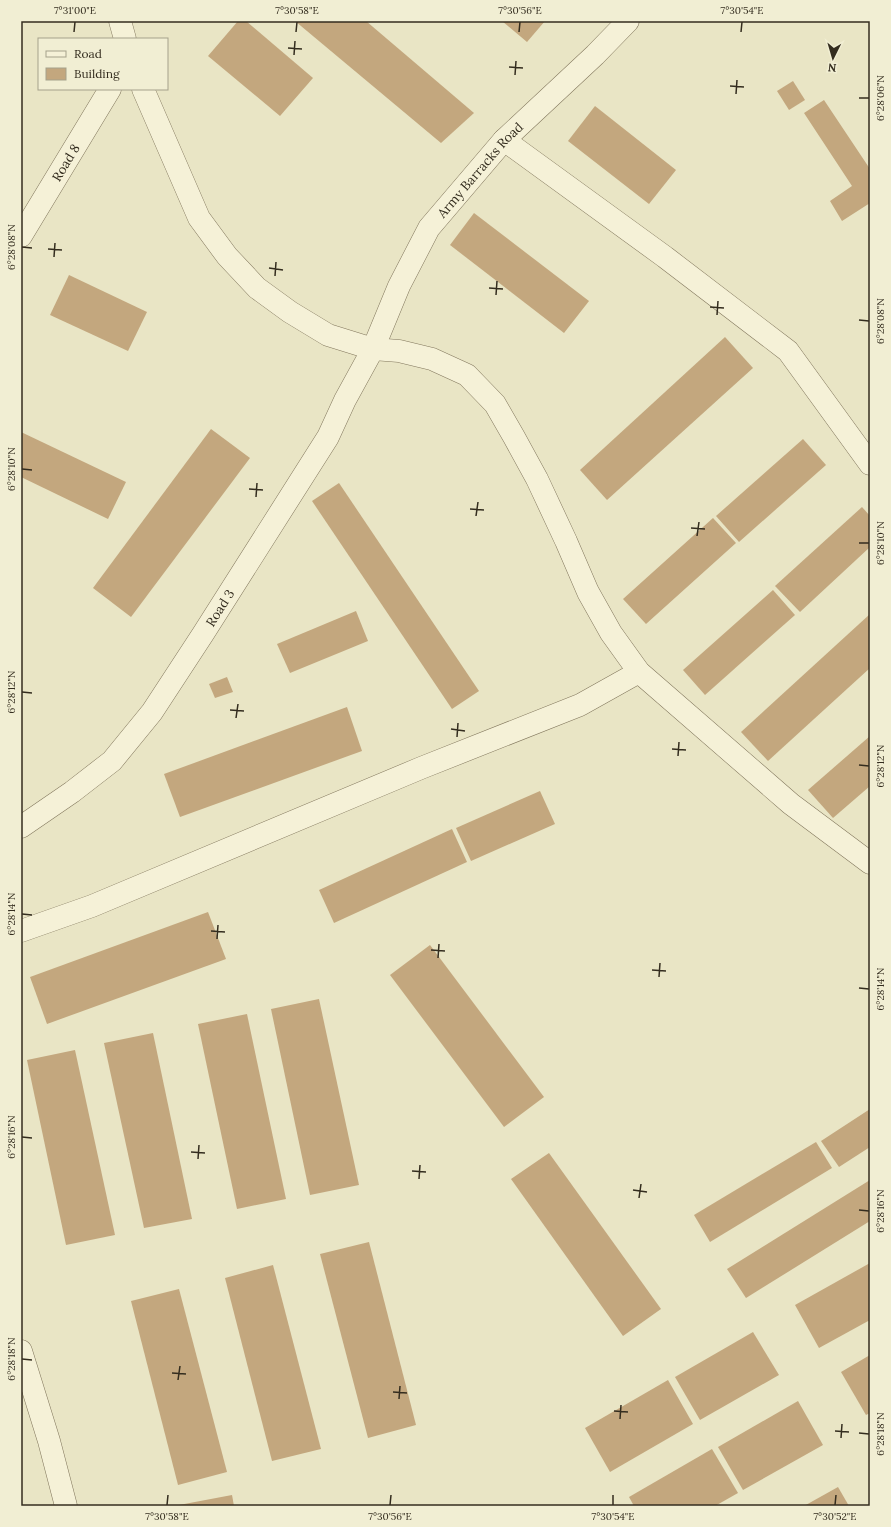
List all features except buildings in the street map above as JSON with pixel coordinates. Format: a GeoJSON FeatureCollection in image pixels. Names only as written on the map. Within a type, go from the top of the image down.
{"type":"FeatureCollection","features":[{"type":"Feature","properties":{"kind":"street"},"geometry":{"type":"LineString","coordinates":[[120,21],[125,38]]}},
{"type":"Feature","properties":{"kind":"street","name":"Army Barracks Road"},"geometry":{"type":"LineString","coordinates":[[373,349],[399,286],[429,228],[504,140],[595,55],[628,21]]}},
{"type":"Feature","properties":{"kind":"street","name":"Road 8"},"geometry":{"type":"LineString","coordinates":[[21,236],[109,90]]}},
{"type":"Feature","properties":{"kind":"street"},"geometry":{"type":"LineString","coordinates":[[143,90],[199,218],[227,256],[257,288],[290,312],[328,335],[373,349],[399,351],[432,359],[467,375],[494,404],[537,479],[588,592],[611,632],[639,672],[790,804],[870,863]]}},
{"type":"Feature","properties":{"kind":"street"},"geometry":{"type":"LineString","coordinates":[[504,140],[665,257],[788,351],[870,464]]}},
{"type":"Feature","properties":{"kind":"street","name":"Road 3"},"geometry":{"type":"LineString","coordinates":[[21,827],[112,762],[152,712],[328,438],[345,400],[373,349]]}},
{"type":"Feature","properties":{"kind":"street"},"geometry":{"type":"LineString","coordinates":[[21,931],[92,906],[421,768],[580,705],[639,672]]}},
{"type":"Feature","properties":{"kind":"street"},"geometry":{"type":"LineString","coordinates":[[21,1351],[49,1441],[66,1506]]}}]}
